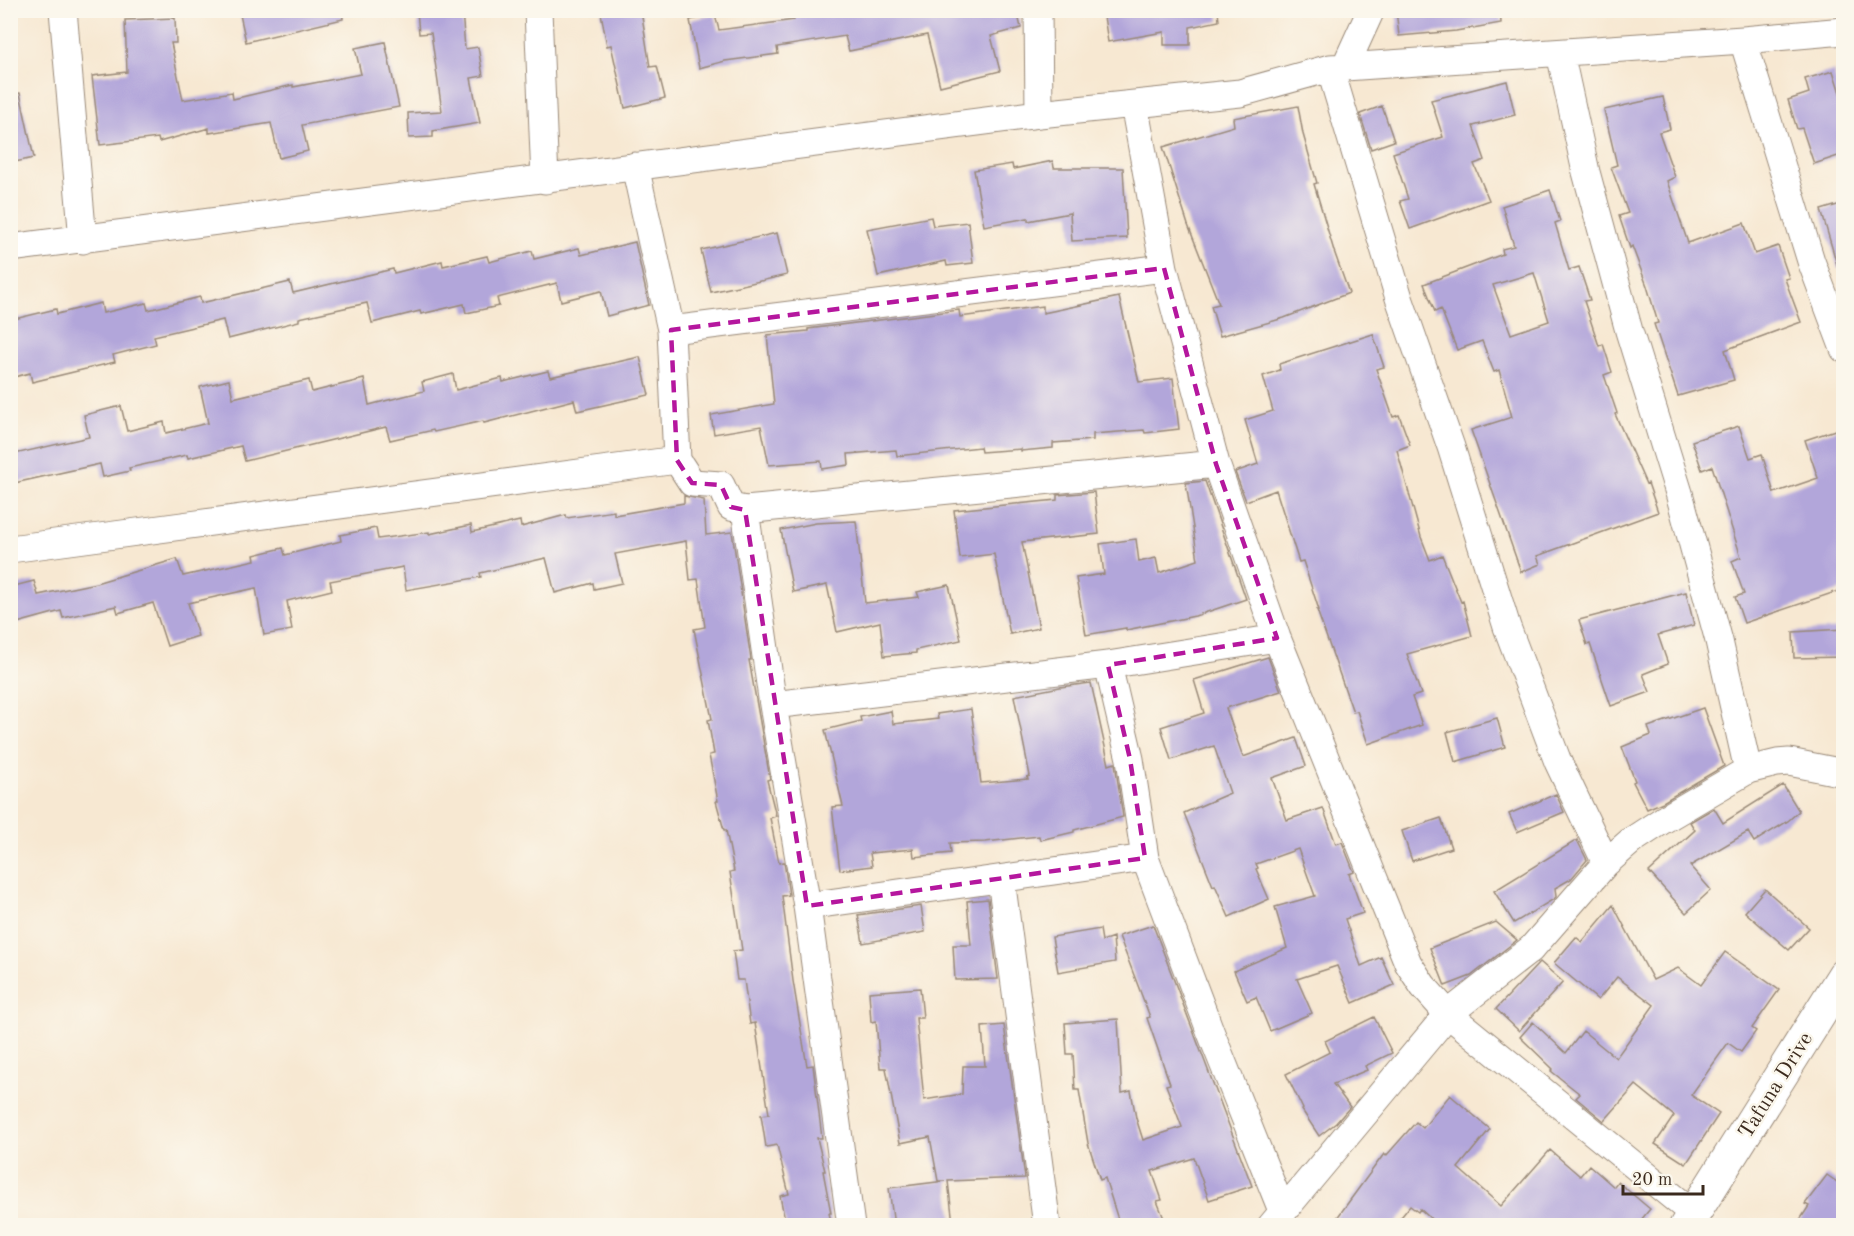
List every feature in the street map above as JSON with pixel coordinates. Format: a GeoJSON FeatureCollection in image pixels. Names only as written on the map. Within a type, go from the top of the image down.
{"type":"FeatureCollection","features":[{"type":"Feature","properties":{"kind":"main road","name":"Tafuna Drive"},"geometry":{"type":"LineString","coordinates":[[1690,1220],[1844,975]]}},
{"type":"Feature","properties":{"kind":"street"},"geometry":{"type":"LineString","coordinates":[[63,10],[83,240]]}},
{"type":"Feature","properties":{"kind":"street"},"geometry":{"type":"LineString","coordinates":[[538,10],[545,180]]}},
{"type":"Feature","properties":{"kind":"street"},"geometry":{"type":"LineString","coordinates":[[1038,10],[1039,114]]}},
{"type":"Feature","properties":{"kind":"street"},"geometry":{"type":"LineString","coordinates":[[1371,10],[1338,67],[1399,298],[1451,447],[1507,627],[1557,762],[1606,863]]}},
{"type":"Feature","properties":{"kind":"street"},"geometry":{"type":"LineString","coordinates":[[10,248],[1039,114],[1240,93],[1338,67],[1743,40],[1844,31]]}},
{"type":"Feature","properties":{"kind":"street"},"geometry":{"type":"LineString","coordinates":[[1743,40],[1811,261],[1844,349]]}},
{"type":"Feature","properties":{"kind":"street"},"geometry":{"type":"LineString","coordinates":[[1560,53],[1589,183],[1629,331],[1679,494],[1719,641],[1748,770]]}},
{"type":"Feature","properties":{"kind":"street"},"geometry":{"type":"LineString","coordinates":[[1134,104],[1164,268],[1216,464],[1277,638],[1408,963],[1423,986],[1448,1014],[1690,1220]]}},
{"type":"Feature","properties":{"kind":"street"},"geometry":{"type":"LineString","coordinates":[[635,166],[670,330],[677,460],[692,483],[721,485],[731,507],[745,510],[1216,464]]}},
{"type":"Feature","properties":{"kind":"street"},"geometry":{"type":"LineString","coordinates":[[670,330],[1164,268]]}},
{"type":"Feature","properties":{"kind":"street"},"geometry":{"type":"LineString","coordinates":[[10,549],[677,460]]}},
{"type":"Feature","properties":{"kind":"street"},"geometry":{"type":"LineString","coordinates":[[745,510],[773,705],[807,906],[851,1226]]}},
{"type":"Feature","properties":{"kind":"street"},"geometry":{"type":"LineString","coordinates":[[773,705],[1108,665],[1277,638]]}},
{"type":"Feature","properties":{"kind":"street"},"geometry":{"type":"LineString","coordinates":[[1108,665],[1130,759],[1145,858],[1211,1033],[1277,1219]]}},
{"type":"Feature","properties":{"kind":"street"},"geometry":{"type":"LineString","coordinates":[[1277,1219],[1448,1014],[1531,949],[1606,863],[1631,841],[1748,770],[1789,762],[1844,773]]}},
{"type":"Feature","properties":{"kind":"street"},"geometry":{"type":"LineString","coordinates":[[807,906],[1145,858]]}},
{"type":"Feature","properties":{"kind":"street"},"geometry":{"type":"LineString","coordinates":[[1001,879],[1049,1221]]}},
{"type":"Feature","properties":{"kind":"highlighted area"},"geometry":{"type":"Polygon","coordinates":[[[1164,268],[1216,464],[1277,638],[1108,665],[1130,759],[1145,858],[807,906],[745,510],[731,507],[721,485],[692,483],[677,460],[671,330],[1164,268]]]}},
{"type":"Feature","properties":{"kind":"building"},"geometry":{"type":"Polygon","coordinates":[[[239,10],[342,10],[343,19],[246,42],[239,10]]]}},
{"type":"Feature","properties":{"kind":"building"},"geometry":{"type":"Polygon","coordinates":[[[417,10],[462,10],[465,49],[478,47],[483,76],[471,78],[480,123],[433,131],[433,137],[409,138],[408,113],[442,111],[431,33],[419,34],[417,10]]]}},
{"type":"Feature","properties":{"kind":"building"},"geometry":{"type":"Polygon","coordinates":[[[615,10],[641,10],[650,67],[657,66],[665,98],[625,108],[611,45],[607,46],[601,13],[615,10]]]}},
{"type":"Feature","properties":{"kind":"building"},"geometry":{"type":"Polygon","coordinates":[[[793,10],[1017,10],[1021,28],[991,36],[1000,71],[940,86],[927,35],[849,51],[845,36],[777,47],[778,54],[725,61],[699,68],[690,20],[715,15],[719,30],[794,20],[793,10]]]}},
{"type":"Feature","properties":{"kind":"building"},"geometry":{"type":"Polygon","coordinates":[[[1103,10],[1218,10],[1219,21],[1190,27],[1190,45],[1164,45],[1164,32],[1108,42],[1103,10]]]}},
{"type":"Feature","properties":{"kind":"building"},"geometry":{"type":"Polygon","coordinates":[[[1396,10],[1500,10],[1501,23],[1456,31],[1399,36],[1396,10]]]}},
{"type":"Feature","properties":{"kind":"building"},"geometry":{"type":"Polygon","coordinates":[[[175,18],[176,43],[171,43],[183,100],[232,92],[233,99],[293,85],[293,87],[361,74],[355,48],[385,42],[399,107],[302,125],[308,151],[279,158],[271,123],[209,133],[209,128],[159,142],[158,138],[100,145],[92,76],[127,72],[125,20],[175,18]]]}},
{"type":"Feature","properties":{"kind":"building"},"geometry":{"type":"Polygon","coordinates":[[[1833,71],[1844,105],[1844,154],[1814,164],[1802,128],[1797,129],[1788,100],[1809,93],[1805,79],[1833,71]]]}},
{"type":"Feature","properties":{"kind":"building"},"geometry":{"type":"Polygon","coordinates":[[[1507,81],[1515,115],[1473,126],[1485,160],[1474,164],[1489,200],[1410,229],[1400,201],[1408,199],[1393,153],[1443,137],[1431,100],[1507,81]]]}},
{"type":"Feature","properties":{"kind":"building"},"geometry":{"type":"Polygon","coordinates":[[[20,93],[34,158],[10,163],[10,94],[20,93]]]}},
{"type":"Feature","properties":{"kind":"building"},"geometry":{"type":"Polygon","coordinates":[[[1663,97],[1670,129],[1659,132],[1675,177],[1667,181],[1688,243],[1744,223],[1755,254],[1778,246],[1789,278],[1785,279],[1801,322],[1725,350],[1734,380],[1678,396],[1654,324],[1658,323],[1647,286],[1619,216],[1628,213],[1611,167],[1617,165],[1604,110],[1663,97]]]}},
{"type":"Feature","properties":{"kind":"building"},"geometry":{"type":"Polygon","coordinates":[[[1298,106],[1303,134],[1317,183],[1314,184],[1349,293],[1284,318],[1220,336],[1211,306],[1219,304],[1188,225],[1163,147],[1234,126],[1233,118],[1298,106]]]}},
{"type":"Feature","properties":{"kind":"building"},"geometry":{"type":"Polygon","coordinates":[[[1382,106],[1394,141],[1371,149],[1360,114],[1382,106]]]}},
{"type":"Feature","properties":{"kind":"building"},"geometry":{"type":"Polygon","coordinates":[[[1053,161],[1054,168],[1123,168],[1127,238],[1072,241],[1070,213],[984,226],[974,170],[1012,164],[1013,169],[1053,161]]]}},
{"type":"Feature","properties":{"kind":"building"},"geometry":{"type":"Polygon","coordinates":[[[1550,190],[1560,221],[1555,223],[1569,270],[1579,267],[1590,300],[1584,301],[1599,346],[1603,344],[1612,372],[1604,375],[1617,413],[1615,414],[1646,484],[1648,483],[1658,512],[1537,556],[1540,564],[1521,572],[1471,430],[1512,417],[1499,370],[1494,372],[1482,341],[1457,350],[1441,309],[1435,312],[1424,284],[1503,254],[1502,249],[1514,246],[1502,206],[1550,190]],[[1534,273],[1493,285],[1511,334],[1549,321],[1534,273]]]}},
{"type":"Feature","properties":{"kind":"building"},"geometry":{"type":"Polygon","coordinates":[[[1844,203],[1844,268],[1838,268],[1821,210],[1844,203]]]}},
{"type":"Feature","properties":{"kind":"building"},"geometry":{"type":"Polygon","coordinates":[[[931,217],[933,226],[968,222],[973,263],[947,266],[946,261],[878,276],[867,229],[931,217]]]}},
{"type":"Feature","properties":{"kind":"building"},"geometry":{"type":"Polygon","coordinates":[[[777,233],[787,275],[711,292],[701,250],[777,233]]]}},
{"type":"Feature","properties":{"kind":"building"},"geometry":{"type":"Polygon","coordinates":[[[635,242],[649,305],[607,316],[601,291],[561,301],[557,283],[497,298],[499,306],[466,313],[464,304],[421,314],[420,311],[372,323],[367,303],[299,318],[299,321],[228,339],[223,320],[154,336],[156,344],[113,355],[115,362],[32,382],[30,373],[10,378],[10,320],[56,309],[57,314],[101,303],[103,313],[146,303],[148,310],[200,297],[201,303],[290,282],[293,293],[393,269],[394,273],[442,261],[443,266],[487,256],[489,262],[532,251],[534,259],[579,248],[581,255],[635,242]]]}},
{"type":"Feature","properties":{"kind":"building"},"geometry":{"type":"Polygon","coordinates":[[[1119,297],[1139,382],[1173,378],[1179,429],[1145,433],[1144,430],[1093,434],[1093,440],[1053,443],[1053,448],[1021,451],[1021,449],[981,452],[980,447],[897,456],[896,450],[848,454],[849,465],[822,469],[821,461],[769,465],[761,426],[714,434],[711,415],[774,404],[767,335],[959,310],[960,317],[1043,306],[1043,313],[1119,297]]]}},
{"type":"Feature","properties":{"kind":"building"},"geometry":{"type":"Polygon","coordinates":[[[1373,334],[1384,367],[1376,369],[1393,417],[1399,415],[1410,445],[1397,450],[1421,537],[1430,560],[1442,555],[1461,602],[1463,601],[1472,636],[1407,654],[1421,694],[1412,697],[1422,725],[1368,744],[1357,711],[1353,712],[1317,610],[1319,610],[1303,561],[1299,562],[1276,490],[1246,501],[1235,472],[1258,464],[1245,420],[1273,411],[1263,376],[1280,370],[1279,364],[1373,334]]]}},
{"type":"Feature","properties":{"kind":"building"},"geometry":{"type":"Polygon","coordinates":[[[640,357],[649,395],[577,411],[574,400],[484,423],[483,421],[434,432],[433,430],[390,440],[386,427],[245,461],[241,446],[129,468],[130,471],[103,477],[100,464],[10,484],[10,455],[89,437],[84,415],[121,406],[127,431],[164,422],[166,433],[208,423],[200,387],[229,380],[233,398],[309,380],[312,392],[364,379],[369,405],[424,391],[422,382],[453,374],[456,390],[502,378],[503,382],[548,371],[550,377],[640,357]]]}},
{"type":"Feature","properties":{"kind":"building"},"geometry":{"type":"Polygon","coordinates":[[[1739,426],[1750,458],[1762,454],[1774,493],[1818,478],[1805,440],[1844,427],[1844,589],[1744,623],[1735,597],[1744,594],[1732,561],[1741,557],[1712,466],[1702,470],[1692,441],[1739,426]]]}},
{"type":"Feature","properties":{"kind":"building"},"geometry":{"type":"Polygon","coordinates":[[[1205,481],[1246,599],[1195,616],[1126,630],[1126,628],[1086,635],[1076,578],[1104,574],[1100,544],[1136,539],[1139,562],[1156,558],[1159,573],[1198,560],[1186,483],[1205,481]]]}},
{"type":"Feature","properties":{"kind":"building"},"geometry":{"type":"Polygon","coordinates":[[[1094,492],[1099,534],[1022,542],[1039,628],[1010,634],[994,554],[960,558],[954,510],[1057,500],[1057,495],[1094,492]]]}},
{"type":"Feature","properties":{"kind":"building"},"geometry":{"type":"Polygon","coordinates":[[[684,496],[704,500],[706,535],[732,532],[751,660],[749,660],[770,779],[767,780],[776,816],[770,818],[779,863],[784,862],[789,895],[782,896],[793,981],[807,1066],[813,1065],[822,1138],[817,1138],[825,1171],[823,1171],[832,1226],[786,1226],[780,1196],[789,1194],[777,1145],[766,1147],[761,1115],[769,1114],[755,1023],[750,1024],[744,980],[737,980],[733,951],[742,950],[730,872],[734,871],[726,830],[724,830],[716,801],[718,801],[709,755],[714,754],[708,720],[712,719],[694,629],[705,627],[698,579],[690,580],[686,541],[615,554],[622,583],[594,589],[593,583],[555,593],[546,558],[480,573],[481,577],[406,590],[403,567],[330,581],[332,590],[287,601],[292,630],[264,635],[256,588],[188,603],[198,636],[167,646],[153,603],[118,613],[116,606],[63,618],[61,611],[17,623],[10,598],[10,587],[34,581],[38,595],[96,583],[177,559],[183,576],[255,560],[254,555],[283,548],[285,555],[341,541],[340,535],[376,528],[378,539],[429,532],[429,534],[471,525],[472,532],[520,521],[521,527],[566,515],[567,518],[614,511],[614,515],[684,503],[684,496]]]}},
{"type":"Feature","properties":{"kind":"building"},"geometry":{"type":"Polygon","coordinates":[[[856,521],[865,603],[919,597],[917,592],[949,585],[961,640],[916,650],[916,653],[884,656],[880,622],[837,632],[827,585],[793,592],[781,530],[816,523],[856,521]]]}},
{"type":"Feature","properties":{"kind":"building"},"geometry":{"type":"Polygon","coordinates":[[[1686,592],[1694,625],[1658,635],[1668,664],[1643,674],[1650,692],[1611,706],[1590,644],[1587,645],[1579,620],[1686,592]]]}},
{"type":"Feature","properties":{"kind":"building"},"geometry":{"type":"Polygon","coordinates":[[[1844,629],[1844,657],[1794,658],[1793,632],[1844,629]]]}},
{"type":"Feature","properties":{"kind":"building"},"geometry":{"type":"Polygon","coordinates":[[[1268,657],[1281,691],[1226,708],[1243,757],[1296,738],[1306,766],[1272,778],[1287,820],[1323,808],[1336,844],[1342,842],[1354,872],[1349,874],[1363,913],[1345,919],[1361,966],[1381,957],[1394,985],[1353,1003],[1337,966],[1297,979],[1312,1013],[1270,1031],[1256,997],[1247,1001],[1234,971],[1287,948],[1275,907],[1315,896],[1298,849],[1256,864],[1269,899],[1229,917],[1215,885],[1213,886],[1184,813],[1230,793],[1214,746],[1171,760],[1161,727],[1204,713],[1194,680],[1268,657]]]}},
{"type":"Feature","properties":{"kind":"building"},"geometry":{"type":"Polygon","coordinates":[[[1091,683],[1109,765],[1115,763],[1123,817],[1040,840],[1039,836],[950,843],[951,853],[914,857],[913,849],[870,853],[872,866],[840,870],[832,807],[843,806],[825,730],[861,721],[860,717],[891,711],[893,724],[938,719],[937,714],[971,709],[981,783],[1028,779],[1027,777],[1030,776],[1014,696],[1091,683]]]}},
{"type":"Feature","properties":{"kind":"building"},"geometry":{"type":"Polygon","coordinates":[[[1703,708],[1724,766],[1647,809],[1633,782],[1635,781],[1622,747],[1651,735],[1648,727],[1703,708]]]}},
{"type":"Feature","properties":{"kind":"building"},"geometry":{"type":"Polygon","coordinates":[[[1497,718],[1505,747],[1455,762],[1447,732],[1497,718]]]}},
{"type":"Feature","properties":{"kind":"building"},"geometry":{"type":"Polygon","coordinates":[[[1783,785],[1799,811],[1788,821],[1754,842],[1748,832],[1690,866],[1711,890],[1686,913],[1649,872],[1695,830],[1690,822],[1714,808],[1723,823],[1783,785]]]}},
{"type":"Feature","properties":{"kind":"building"},"geometry":{"type":"Polygon","coordinates":[[[1556,794],[1564,812],[1517,832],[1509,814],[1556,794]]]}},
{"type":"Feature","properties":{"kind":"building"},"geometry":{"type":"Polygon","coordinates":[[[1441,818],[1451,848],[1412,861],[1402,831],[1441,818]]]}},
{"type":"Feature","properties":{"kind":"building"},"geometry":{"type":"Polygon","coordinates":[[[1577,840],[1587,860],[1571,879],[1555,888],[1556,897],[1554,899],[1514,923],[1494,891],[1577,840]]]}},
{"type":"Feature","properties":{"kind":"building"},"geometry":{"type":"Polygon","coordinates":[[[1765,889],[1809,928],[1789,950],[1745,912],[1765,889]]]}},
{"type":"Feature","properties":{"kind":"building"},"geometry":{"type":"Polygon","coordinates":[[[988,899],[998,979],[955,980],[953,945],[971,945],[967,901],[988,899]]]}},
{"type":"Feature","properties":{"kind":"building"},"geometry":{"type":"Polygon","coordinates":[[[1613,905],[1653,980],[1678,968],[1701,985],[1725,952],[1779,990],[1752,1028],[1756,1031],[1741,1052],[1728,1043],[1691,1095],[1719,1114],[1686,1164],[1655,1144],[1674,1116],[1636,1085],[1604,1121],[1576,1098],[1580,1094],[1551,1071],[1553,1069],[1520,1037],[1533,1022],[1566,1053],[1583,1031],[1616,1058],[1654,1005],[1617,977],[1598,1000],[1554,963],[1576,937],[1582,942],[1613,905]]]}},
{"type":"Feature","properties":{"kind":"building"},"geometry":{"type":"Polygon","coordinates":[[[921,906],[925,932],[863,943],[858,915],[921,906]]]}},
{"type":"Feature","properties":{"kind":"building"},"geometry":{"type":"Polygon","coordinates":[[[1496,922],[1517,940],[1471,976],[1445,986],[1430,948],[1496,922]]]}},
{"type":"Feature","properties":{"kind":"building"},"geometry":{"type":"Polygon","coordinates":[[[1153,925],[1252,1186],[1209,1200],[1194,1158],[1152,1171],[1162,1200],[1157,1201],[1167,1226],[1120,1226],[1105,1178],[1100,1180],[1088,1143],[1079,1090],[1075,1090],[1073,1054],[1067,1054],[1065,1023],[1118,1019],[1122,1093],[1131,1091],[1143,1140],[1182,1127],[1166,1085],[1170,1084],[1147,1018],[1150,1017],[1119,936],[1153,925]]]}},
{"type":"Feature","properties":{"kind":"building"},"geometry":{"type":"Polygon","coordinates":[[[1100,929],[1102,941],[1113,937],[1115,962],[1058,972],[1052,937],[1100,929]]]}},
{"type":"Feature","properties":{"kind":"building"},"geometry":{"type":"Polygon","coordinates":[[[1540,962],[1563,982],[1519,1031],[1496,1009],[1540,962]]]}},
{"type":"Feature","properties":{"kind":"building"},"geometry":{"type":"Polygon","coordinates":[[[920,988],[923,1018],[916,1018],[924,1100],[962,1094],[963,1066],[985,1066],[982,1027],[1004,1025],[1025,1178],[948,1181],[953,1223],[931,1226],[894,1226],[889,1188],[945,1181],[938,1181],[930,1137],[900,1143],[886,1068],[880,1068],[876,1021],[871,1022],[869,992],[920,988]]]}},
{"type":"Feature","properties":{"kind":"building"},"geometry":{"type":"Polygon","coordinates":[[[1374,1017],[1392,1053],[1365,1066],[1367,1070],[1333,1084],[1350,1107],[1336,1123],[1319,1136],[1302,1110],[1286,1074],[1330,1052],[1325,1041],[1374,1017]]]}},
{"type":"Feature","properties":{"kind":"building"},"geometry":{"type":"Polygon","coordinates":[[[1450,1095],[1490,1129],[1458,1168],[1501,1206],[1550,1150],[1580,1176],[1589,1165],[1614,1187],[1618,1182],[1650,1209],[1636,1226],[1439,1226],[1420,1209],[1418,1212],[1410,1206],[1394,1226],[1331,1226],[1384,1154],[1386,1156],[1416,1122],[1423,1128],[1450,1095]]]}},
{"type":"Feature","properties":{"kind":"building"},"geometry":{"type":"Polygon","coordinates":[[[1827,1175],[1844,1187],[1844,1226],[1796,1226],[1809,1206],[1805,1204],[1827,1175]]]}}]}
